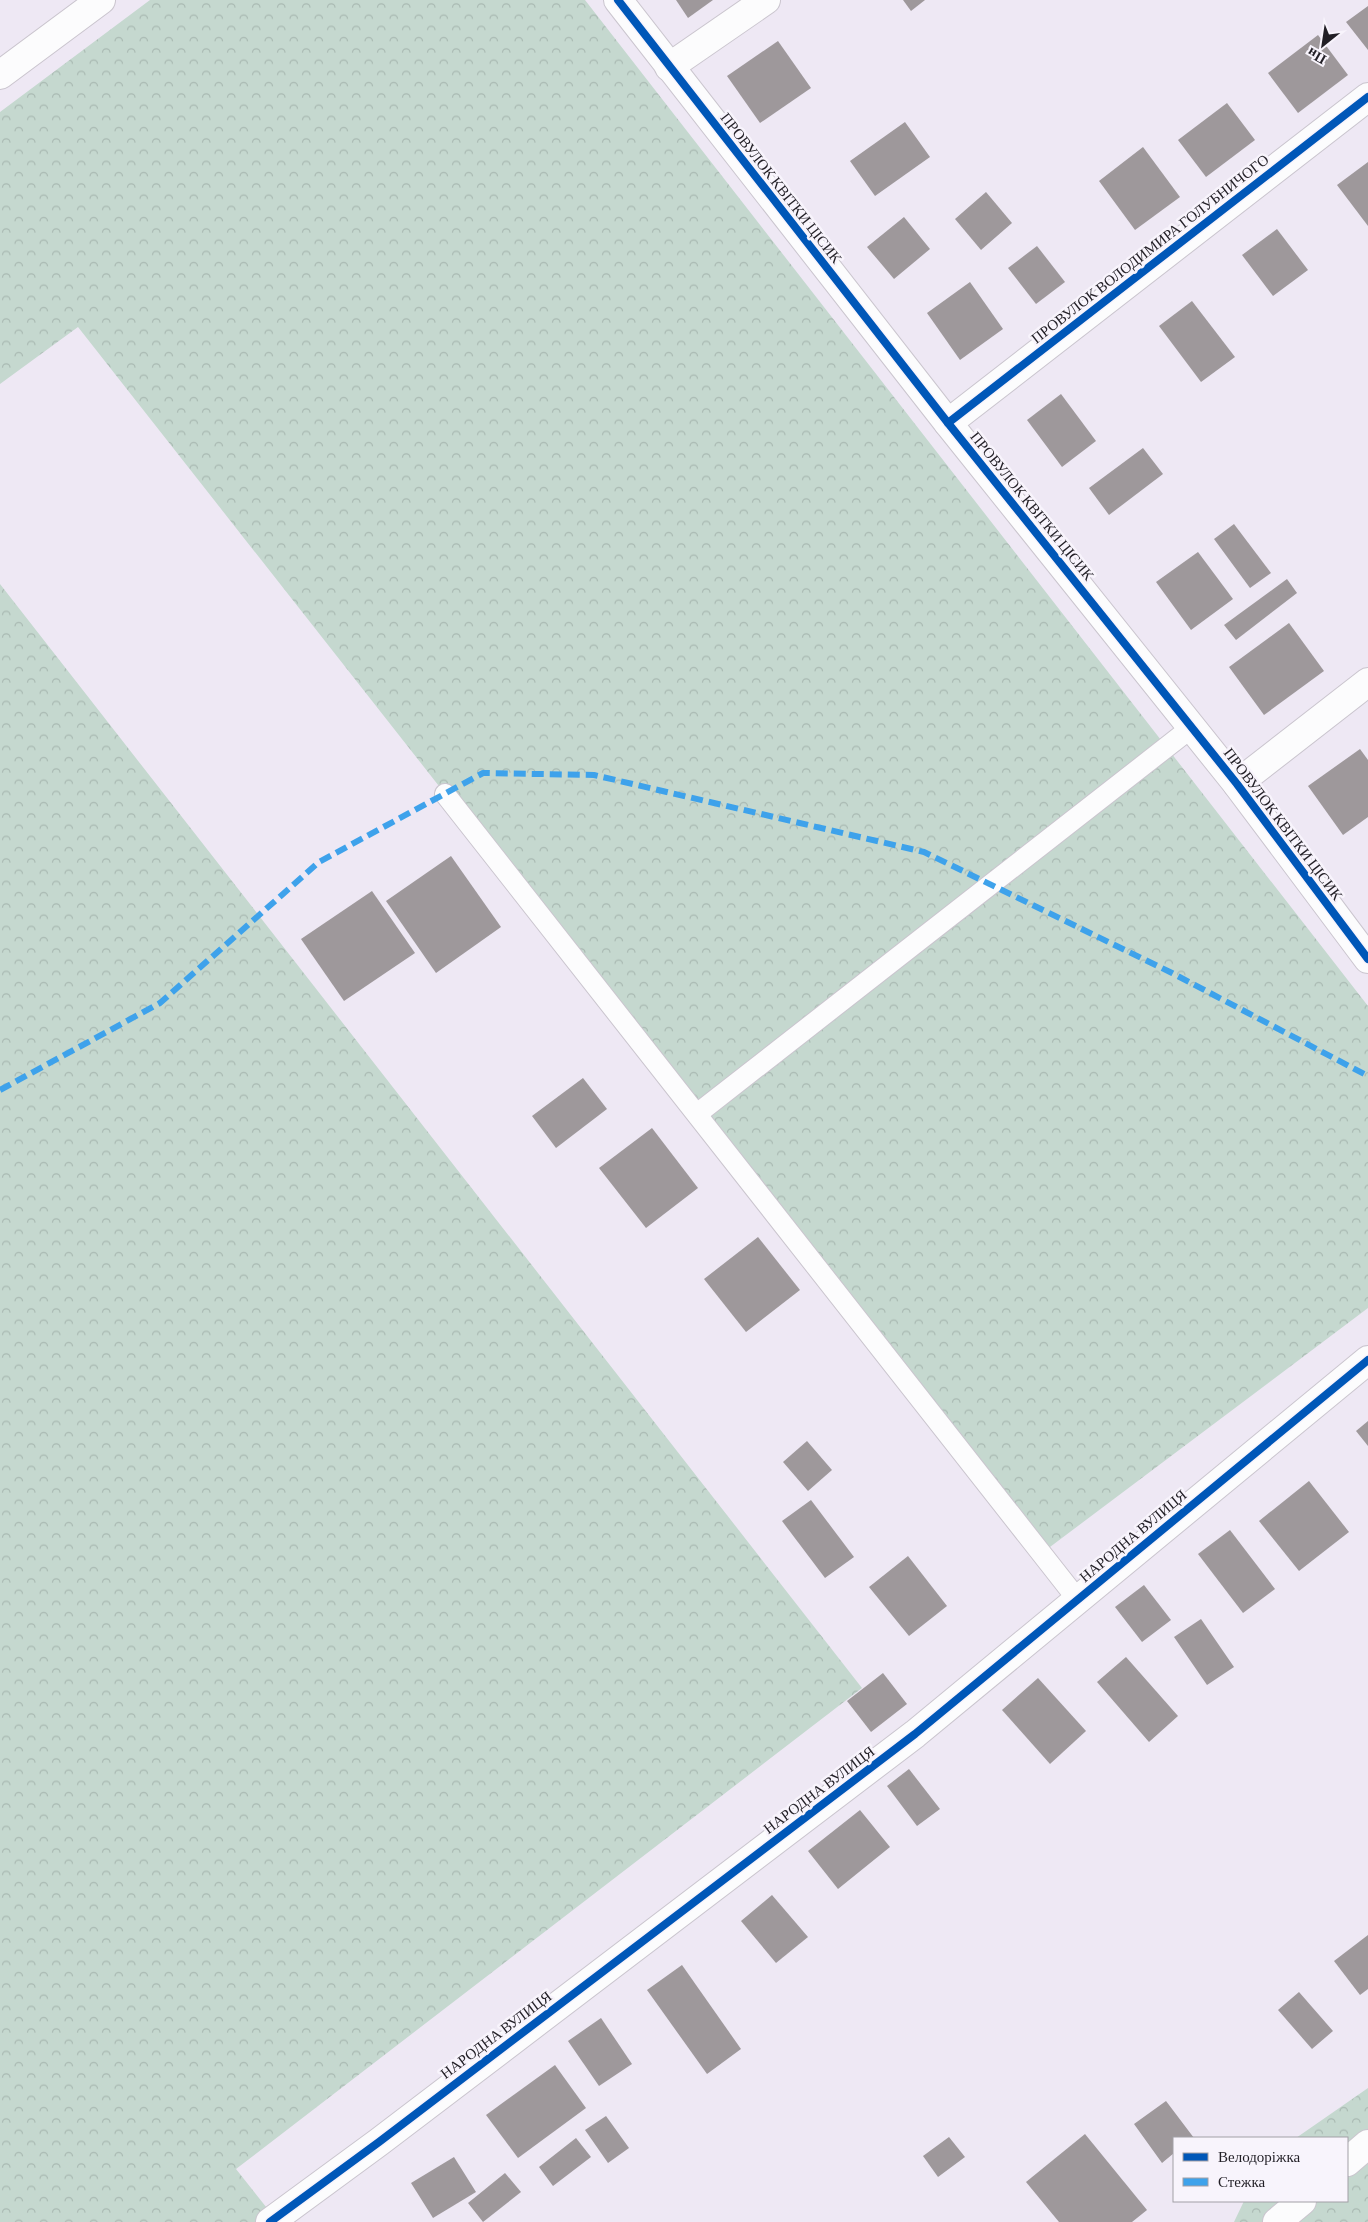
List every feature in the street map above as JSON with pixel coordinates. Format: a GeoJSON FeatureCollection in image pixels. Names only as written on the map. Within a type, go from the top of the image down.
{"type":"FeatureCollection","features":[{"type":"Feature","properties":{"kind":"street"},"geometry":{"type":"LineString","coordinates":[[0,75],[101,0]]}},
{"type":"Feature","properties":{"kind":"street","name":"ПРОВУЛОК КВІТКИ ЦІСИК"},"geometry":{"type":"LineString","coordinates":[[618,0],[948,423],[1237,784],[1368,959]]}},
{"type":"Feature","properties":{"kind":"street"},"geometry":{"type":"LineString","coordinates":[[669,67],[766,0]]}},
{"type":"Feature","properties":{"kind":"street","name":"ПРОВУЛОК ВОЛОДИМИРА ГОЛУБНИЧОГО"},"geometry":{"type":"LineString","coordinates":[[948,423],[1368,98]]}},
{"type":"Feature","properties":{"kind":"street"},"geometry":{"type":"LineString","coordinates":[[1237,784],[1368,682]]}},
{"type":"Feature","properties":{"kind":"street","name":"НАРОДНА ВУЛИЦЯ"},"geometry":{"type":"LineString","coordinates":[[270,2222],[379,2142],[915,1734],[1368,1360]]}},
{"type":"Feature","properties":{"kind":"street"},"geometry":{"type":"LineString","coordinates":[[1348,2161],[1368,2144]]}},
{"type":"Feature","properties":{"kind":"street"},"geometry":{"type":"LineString","coordinates":[[1277,2222],[1301,2202]]}},
{"type":"Feature","properties":{"kind":"lane"},"geometry":{"type":"LineString","coordinates":[[697,1114],[1192,728]]}},
{"type":"Feature","properties":{"kind":"lane"},"geometry":{"type":"LineString","coordinates":[[445,794],[1078,1600]]}},
{"type":"Feature","properties":{"kind":"green space"},"geometry":{"type":"Polygon","coordinates":[[[150,0],[585,0],[1368,1006],[1368,1308],[1042,1553],[78,327],[0,384],[0,112],[150,0]]]}},
{"type":"Feature","properties":{"kind":"green space"},"geometry":{"type":"Polygon","coordinates":[[[0,584],[862,1688],[236,2169],[278,2222],[0,2222],[0,584]]]}},
{"type":"Feature","properties":{"kind":"green space"},"geometry":{"type":"Polygon","coordinates":[[[1368,2088],[1368,2222],[1234,2222],[1244,2202],[1348,2202],[1348,2137],[1297,2137],[1368,2088]]]}},
{"type":"Feature","properties":{"kind":"building"},"geometry":{"type":"Polygon","coordinates":[[[676,0],[713,0],[688,18],[676,0]]]}},
{"type":"Feature","properties":{"kind":"building"},"geometry":{"type":"Polygon","coordinates":[[[903,0],[925,0],[911,11],[903,0]]]}},
{"type":"Feature","properties":{"kind":"building"},"geometry":{"type":"Polygon","coordinates":[[[1368,6],[1368,50],[1346,22],[1368,6]]]}},
{"type":"Feature","properties":{"kind":"building"},"geometry":{"type":"Polygon","coordinates":[[[1318,35],[1348,75],[1298,113],[1268,73],[1318,35]]]}},
{"type":"Feature","properties":{"kind":"building"},"geometry":{"type":"Polygon","coordinates":[[[778,41],[811,88],[760,123],[727,76],[778,41]]]}},
{"type":"Feature","properties":{"kind":"building"},"geometry":{"type":"Polygon","coordinates":[[[1227,103],[1255,140],[1206,177],[1178,140],[1227,103]]]}},
{"type":"Feature","properties":{"kind":"building"},"geometry":{"type":"Polygon","coordinates":[[[905,122],[930,157],[875,196],[850,161],[905,122]]]}},
{"type":"Feature","properties":{"kind":"building"},"geometry":{"type":"Polygon","coordinates":[[[1143,147],[1180,197],[1135,230],[1099,181],[1143,147]]]}},
{"type":"Feature","properties":{"kind":"building"},"geometry":{"type":"Polygon","coordinates":[[[1368,162],[1368,226],[1337,185],[1368,162]]]}},
{"type":"Feature","properties":{"kind":"building"},"geometry":{"type":"Polygon","coordinates":[[[986,192],[1012,223],[981,250],[955,219],[986,192]]]}},
{"type":"Feature","properties":{"kind":"building"},"geometry":{"type":"Polygon","coordinates":[[[904,217],[930,249],[894,279],[867,247],[904,217]]]}},
{"type":"Feature","properties":{"kind":"building"},"geometry":{"type":"Polygon","coordinates":[[[1277,229],[1308,270],[1273,296],[1242,255],[1277,229]]]}},
{"type":"Feature","properties":{"kind":"building"},"geometry":{"type":"Polygon","coordinates":[[[1037,246],[1065,282],[1036,304],[1008,268],[1037,246]]]}},
{"type":"Feature","properties":{"kind":"building"},"geometry":{"type":"Polygon","coordinates":[[[970,282],[1003,329],[960,360],[927,313],[970,282]]]}},
{"type":"Feature","properties":{"kind":"building"},"geometry":{"type":"Polygon","coordinates":[[[1192,301],[1235,357],[1201,382],[1159,326],[1192,301]]]}},
{"type":"Feature","properties":{"kind":"building"},"geometry":{"type":"Polygon","coordinates":[[[1061,394],[1096,441],[1062,467],[1027,420],[1061,394]]]}},
{"type":"Feature","properties":{"kind":"building"},"geometry":{"type":"Polygon","coordinates":[[[1143,448],[1163,474],[1109,515],[1089,488],[1143,448]]]}},
{"type":"Feature","properties":{"kind":"building"},"geometry":{"type":"Polygon","coordinates":[[[1234,524],[1271,573],[1250,588],[1214,539],[1234,524]]]}},
{"type":"Feature","properties":{"kind":"building"},"geometry":{"type":"Polygon","coordinates":[[[1198,552],[1233,599],[1191,630],[1156,582],[1198,552]]]}},
{"type":"Feature","properties":{"kind":"building"},"geometry":{"type":"Polygon","coordinates":[[[1287,579],[1297,593],[1236,640],[1224,625],[1287,579]]]}},
{"type":"Feature","properties":{"kind":"building"},"geometry":{"type":"Polygon","coordinates":[[[1289,623],[1324,671],[1264,715],[1229,667],[1289,623]]]}},
{"type":"Feature","properties":{"kind":"building"},"geometry":{"type":"Polygon","coordinates":[[[1360,749],[1368,760],[1368,817],[1343,835],[1308,786],[1360,749]]]}},
{"type":"Feature","properties":{"kind":"building"},"geometry":{"type":"Polygon","coordinates":[[[451,856],[501,927],[436,973],[386,901],[451,856]]]}},
{"type":"Feature","properties":{"kind":"building"},"geometry":{"type":"Polygon","coordinates":[[[372,891],[415,953],[344,1001],[301,939],[372,891]]]}},
{"type":"Feature","properties":{"kind":"building"},"geometry":{"type":"Polygon","coordinates":[[[583,1078],[607,1109],[556,1148],[532,1116],[583,1078]]]}},
{"type":"Feature","properties":{"kind":"building"},"geometry":{"type":"Polygon","coordinates":[[[652,1128],[698,1188],[646,1228],[599,1168],[652,1128]]]}},
{"type":"Feature","properties":{"kind":"building"},"geometry":{"type":"Polygon","coordinates":[[[758,1237],[800,1290],[746,1332],[704,1279],[758,1237]]]}},
{"type":"Feature","properties":{"kind":"building"},"geometry":{"type":"Polygon","coordinates":[[[1368,1421],[1368,1446],[1356,1431],[1368,1421]]]}},
{"type":"Feature","properties":{"kind":"building"},"geometry":{"type":"Polygon","coordinates":[[[807,1441],[832,1470],[808,1491],[783,1462],[807,1441]]]}},
{"type":"Feature","properties":{"kind":"building"},"geometry":{"type":"Polygon","coordinates":[[[1309,1481],[1349,1532],[1299,1571],[1259,1521],[1309,1481]]]}},
{"type":"Feature","properties":{"kind":"building"},"geometry":{"type":"Polygon","coordinates":[[[811,1500],[854,1557],[825,1578],[782,1521],[811,1500]]]}},
{"type":"Feature","properties":{"kind":"building"},"geometry":{"type":"Polygon","coordinates":[[[1230,1530],[1275,1589],[1243,1613],[1198,1554],[1230,1530]]]}},
{"type":"Feature","properties":{"kind":"building"},"geometry":{"type":"Polygon","coordinates":[[[908,1556],[947,1606],[909,1636],[869,1587],[908,1556]]]}},
{"type":"Feature","properties":{"kind":"building"},"geometry":{"type":"Polygon","coordinates":[[[1144,1585],[1171,1620],[1142,1642],[1115,1607],[1144,1585]]]}},
{"type":"Feature","properties":{"kind":"building"},"geometry":{"type":"Polygon","coordinates":[[[1201,1619],[1234,1667],[1207,1685],[1174,1637],[1201,1619]]]}},
{"type":"Feature","properties":{"kind":"building"},"geometry":{"type":"Polygon","coordinates":[[[1126,1657],[1178,1716],[1149,1742],[1097,1682],[1126,1657]]]}},
{"type":"Feature","properties":{"kind":"building"},"geometry":{"type":"Polygon","coordinates":[[[883,1673],[907,1704],[871,1732],[847,1701],[883,1673]]]}},
{"type":"Feature","properties":{"kind":"building"},"geometry":{"type":"Polygon","coordinates":[[[1038,1678],[1086,1731],[1050,1764],[1002,1710],[1038,1678]]]}},
{"type":"Feature","properties":{"kind":"building"},"geometry":{"type":"Polygon","coordinates":[[[909,1769],[940,1809],[917,1826],[887,1786],[909,1769]]]}},
{"type":"Feature","properties":{"kind":"building"},"geometry":{"type":"Polygon","coordinates":[[[860,1810],[890,1847],[838,1889],[808,1851],[860,1810]]]}},
{"type":"Feature","properties":{"kind":"building"},"geometry":{"type":"Polygon","coordinates":[[[772,1895],[808,1937],[776,1963],[741,1921],[772,1895]]]}},
{"type":"Feature","properties":{"kind":"building"},"geometry":{"type":"Polygon","coordinates":[[[1368,1935],[1368,1989],[1360,1995],[1334,1961],[1368,1935]]]}},
{"type":"Feature","properties":{"kind":"building"},"geometry":{"type":"Polygon","coordinates":[[[682,1965],[741,2049],[707,2074],[647,1990],[682,1965]]]}},
{"type":"Feature","properties":{"kind":"building"},"geometry":{"type":"Polygon","coordinates":[[[1299,1992],[1333,2031],[1312,2049],[1278,2010],[1299,1992]]]}},
{"type":"Feature","properties":{"kind":"building"},"geometry":{"type":"Polygon","coordinates":[[[601,2018],[632,2064],[599,2086],[568,2041],[601,2018]]]}},
{"type":"Feature","properties":{"kind":"building"},"geometry":{"type":"Polygon","coordinates":[[[555,2065],[586,2108],[518,2158],[486,2115],[555,2065]]]}},
{"type":"Feature","properties":{"kind":"building"},"geometry":{"type":"Polygon","coordinates":[[[1166,2101],[1193,2137],[1173,2137],[1173,2154],[1162,2163],[1134,2124],[1166,2101]]]}},
{"type":"Feature","properties":{"kind":"building"},"geometry":{"type":"Polygon","coordinates":[[[606,2116],[629,2148],[608,2163],[585,2130],[606,2116]]]}},
{"type":"Feature","properties":{"kind":"building"},"geometry":{"type":"Polygon","coordinates":[[[1085,2134],[1147,2210],[1132,2222],[1059,2222],[1026,2182],[1085,2134]]]}},
{"type":"Feature","properties":{"kind":"building"},"geometry":{"type":"Polygon","coordinates":[[[949,2137],[965,2157],[938,2177],[923,2156],[949,2137]]]}},
{"type":"Feature","properties":{"kind":"building"},"geometry":{"type":"Polygon","coordinates":[[[576,2138],[591,2157],[553,2186],[539,2167],[576,2138]]]}},
{"type":"Feature","properties":{"kind":"building"},"geometry":{"type":"Polygon","coordinates":[[[454,2157],[476,2192],[433,2218],[411,2183],[454,2157]]]}},
{"type":"Feature","properties":{"kind":"building"},"geometry":{"type":"Polygon","coordinates":[[[505,2173],[521,2192],[483,2222],[468,2203],[505,2173]]]}},
{"type":"Feature","properties":{"kind":"marked path"},"geometry":{"type":"LineString","coordinates":[[0,1090],[160,1003],[319,862],[483,773],[594,775],[924,852],[1172,973],[1368,1076]]}},
{"type":"Feature","properties":{"kind":"cycle path"},"geometry":{"type":"LineString","coordinates":[[618,0],[948,423],[1237,784],[1368,959]]}},
{"type":"Feature","properties":{"kind":"cycle path"},"geometry":{"type":"LineString","coordinates":[[948,423],[1368,97]]}},
{"type":"Feature","properties":{"kind":"cycle path"},"geometry":{"type":"LineString","coordinates":[[270,2222],[379,2142],[915,1734],[1368,1360]]}}]}
